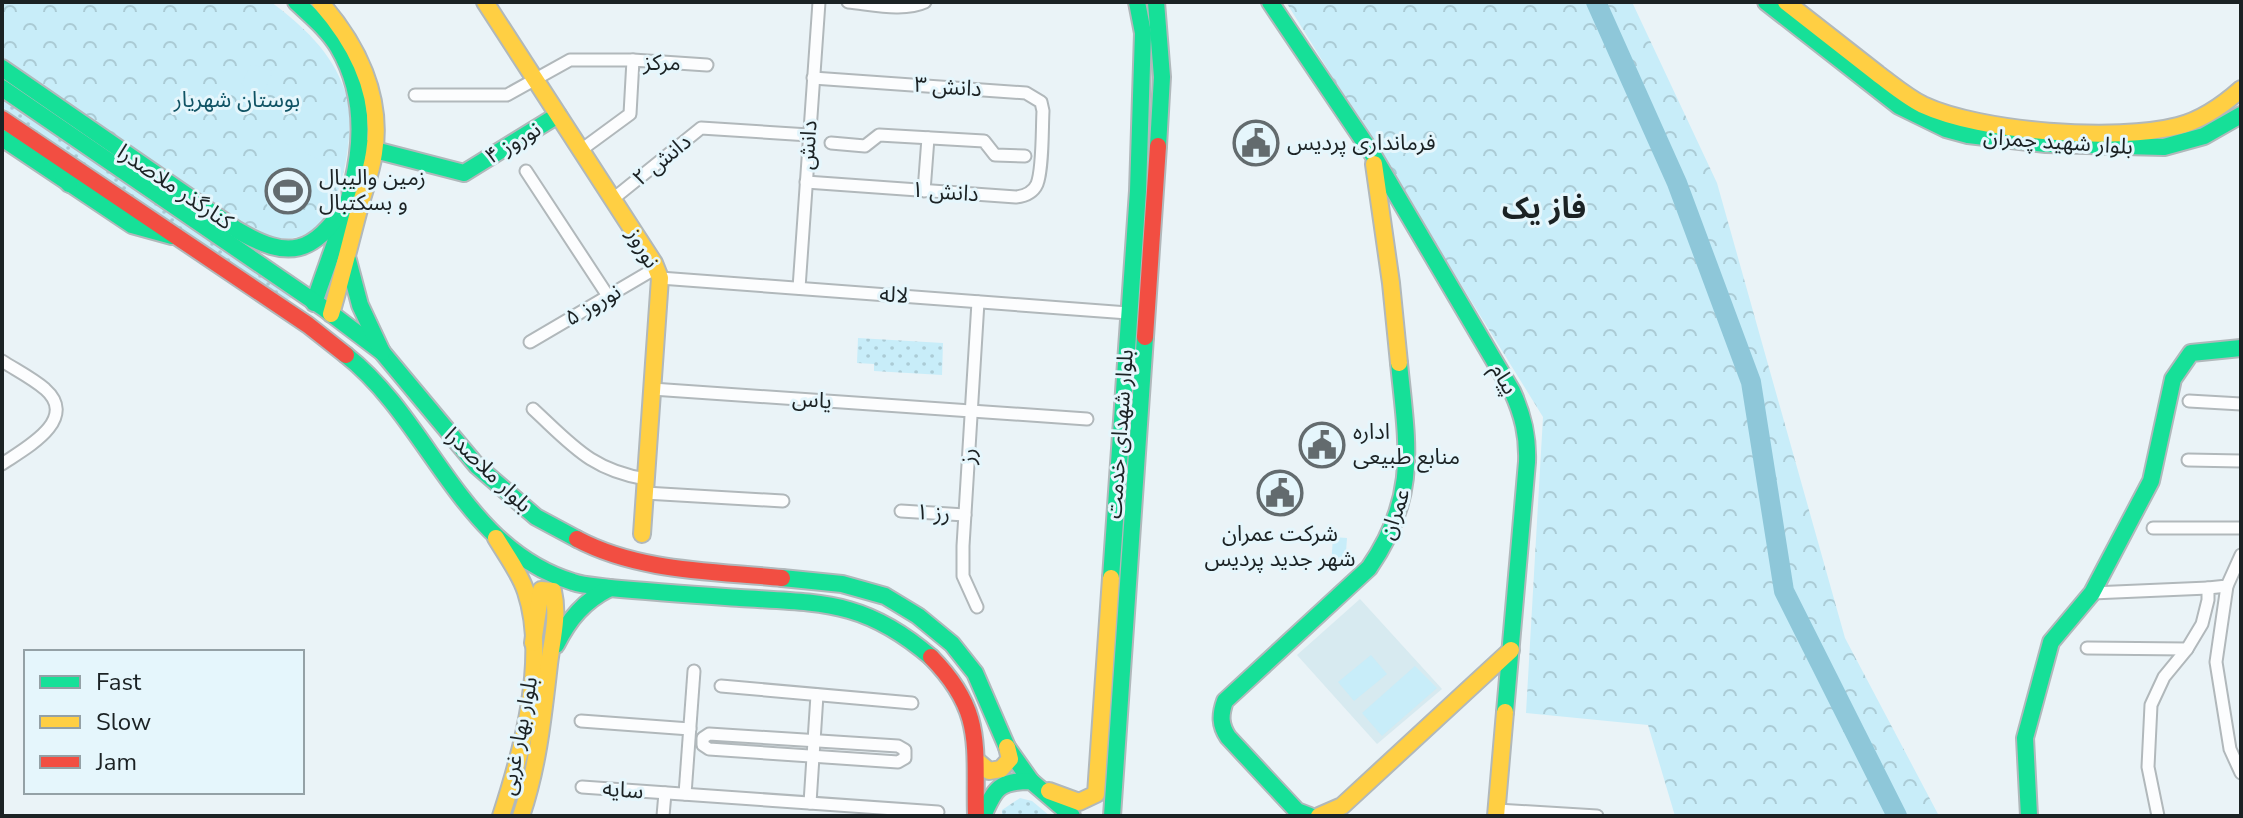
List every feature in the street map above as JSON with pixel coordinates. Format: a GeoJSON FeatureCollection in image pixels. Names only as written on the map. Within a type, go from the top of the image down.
{"type":"FeatureCollection","features":[{"type":"Feature","properties":{"kind":"main road"},"geometry":{"type":"LineString","coordinates":[[296,2],[327,33],[348,65],[368,148],[308,325]]}},
{"type":"Feature","properties":{"kind":"main road"},"geometry":{"type":"LineString","coordinates":[[320,2],[350,37],[362,59],[370,85],[368,148],[346,262],[323,337]]}},
{"type":"Feature","properties":{"kind":"main road","name":"نوروز"},"geometry":{"type":"LineString","coordinates":[[485,2],[658,273],[642,534]]}},
{"type":"Feature","properties":{"kind":"main road","name":"بلوار شهدای خدمت"},"geometry":{"type":"LineString","coordinates":[[1031,781],[1066,800],[1078,802],[1091,799],[1096,794],[1143,68],[1143,33],[1137,2]]}},
{"type":"Feature","properties":{"kind":"main road","name":"بلوار شهدای خدمت"},"geometry":{"type":"LineString","coordinates":[[1112,816],[1162,77],[1156,2]]}},
{"type":"Feature","properties":{"kind":"main road","name":"پیام"},"geometry":{"type":"LineString","coordinates":[[1270,2],[1373,155],[1512,391],[1526,425],[1529,442],[1496,813]]}},
{"type":"Feature","properties":{"kind":"main road","name":"بلوار شهید چمران"},"geometry":{"type":"LineString","coordinates":[[1766,2],[1899,106],[1946,129],[1968,135],[2059,145],[2164,147],[2204,136],[2241,115]]}},
{"type":"Feature","properties":{"kind":"main road","name":"بلوار شهید چمران"},"geometry":{"type":"LineString","coordinates":[[1786,2],[1906,95],[1939,112],[1960,117],[2048,129],[2146,132],[2193,120],[2225,103],[2241,89]]}},
{"type":"Feature","properties":{"kind":"main road"},"geometry":{"type":"LineString","coordinates":[[2,68],[81,132]]}},
{"type":"Feature","properties":{"kind":"main road","name":"بلوار ملاصدرا"},"geometry":{"type":"LineString","coordinates":[[2,88],[81,132],[179,199],[382,352],[449,435],[503,491],[536,517],[582,542],[623,558],[670,567],[842,584],[885,596],[918,616],[952,644],[975,673],[1007,747],[1031,781]]}},
{"type":"Feature","properties":{"kind":"main road","name":"نوروز ۴"},"geometry":{"type":"LineString","coordinates":[[368,148],[464,173],[558,115]]}},
{"type":"Feature","properties":{"kind":"main road","name":"بلوار ملاصدرا"},"geometry":{"type":"LineString","coordinates":[[2,119],[308,325],[355,362],[382,388],[461,498],[496,537],[546,571],[575,583],[610,588],[833,604],[870,616],[906,635],[957,687],[970,714],[976,740],[976,816]]}},
{"type":"Feature","properties":{"kind":"main road"},"geometry":{"type":"LineString","coordinates":[[2,138],[132,225],[181,239]]}},
{"type":"Feature","properties":{"kind":"main road"},"geometry":{"type":"LineString","coordinates":[[40,144],[69,184]]}},
{"type":"Feature","properties":{"kind":"main road","name":"عمران"},"geometry":{"type":"LineString","coordinates":[[1310,816],[1297,811],[1228,737],[1221,727],[1220,713],[1225,701],[1369,568],[1386,545],[1402,509],[1408,453],[1391,283],[1373,155]]}},
{"type":"Feature","properties":{"kind":"main road","name":"کنارگذر ملاصدرا"},"geometry":{"type":"LineString","coordinates":[[179,199],[264,246],[277,249],[303,246],[322,236],[347,204]]}},
{"type":"Feature","properties":{"kind":"main road"},"geometry":{"type":"LineString","coordinates":[[346,262],[360,305],[382,352]]}},
{"type":"Feature","properties":{"kind":"main road"},"geometry":{"type":"LineString","coordinates":[[320,284],[322,295],[329,298],[338,288]]}},
{"type":"Feature","properties":{"kind":"main road"},"geometry":{"type":"LineString","coordinates":[[2029,816],[2025,738],[2051,642],[2092,593],[2151,481],[2173,379],[2191,353],[2241,348]]}},
{"type":"Feature","properties":{"kind":"main road"},"geometry":{"type":"LineString","coordinates":[[496,537],[526,592],[539,651]]}},
{"type":"Feature","properties":{"kind":"main road"},"geometry":{"type":"LineString","coordinates":[[539,651],[566,625],[580,606],[592,596],[610,588]]}},
{"type":"Feature","properties":{"kind":"main road"},"geometry":{"type":"LineString","coordinates":[[1319,816],[1342,806],[1511,650]]}},
{"type":"Feature","properties":{"kind":"main road","name":"بلوار بهار غربی"},"geometry":{"type":"LineString","coordinates":[[501,816],[539,651]]}},
{"type":"Feature","properties":{"kind":"main road","name":"بلوار بهار غربی"},"geometry":{"type":"LineString","coordinates":[[521,816],[537,753],[539,651]]}},
{"type":"Feature","properties":{"kind":"main road"},"geometry":{"type":"LineString","coordinates":[[976,760],[989,771],[1001,769],[1010,759],[1007,747]]}},
{"type":"Feature","properties":{"kind":"main road"},"geometry":{"type":"LineString","coordinates":[[983,816],[993,792],[1013,781],[1031,781],[1072,816]]}},
{"type":"Feature","properties":{"kind":"street","name":"دانش"},"geometry":{"type":"LineString","coordinates":[[799,288],[819,2]]}},
{"type":"Feature","properties":{"kind":"street"},"geometry":{"type":"LineString","coordinates":[[848,2],[903,6],[917,6],[925,2]]}},
{"type":"Feature","properties":{"kind":"street"},"geometry":{"type":"LineString","coordinates":[[415,95],[507,95],[570,60],[633,60]]}},
{"type":"Feature","properties":{"kind":"street","name":"مرکز"},"geometry":{"type":"LineString","coordinates":[[581,150],[630,114],[633,60],[707,65]]}},
{"type":"Feature","properties":{"kind":"street","name":"دانش ۳"},"geometry":{"type":"LineString","coordinates":[[813,78],[1026,93],[1041,102],[1041,142]]}},
{"type":"Feature","properties":{"kind":"street","name":"دانش ۲"},"geometry":{"type":"LineString","coordinates":[[613,199],[701,128],[809,135]]}},
{"type":"Feature","properties":{"kind":"street"},"geometry":{"type":"LineString","coordinates":[[831,143],[865,146],[879,135],[984,141],[995,155],[1025,156]]}},
{"type":"Feature","properties":{"kind":"street"},"geometry":{"type":"LineString","coordinates":[[924,191],[928,138]]}},
{"type":"Feature","properties":{"kind":"street","name":"دانش ۱"},"geometry":{"type":"LineString","coordinates":[[806,182],[1025,196],[1037,184],[1041,142]]}},
{"type":"Feature","properties":{"kind":"street"},"geometry":{"type":"LineString","coordinates":[[526,171],[608,296]]}},
{"type":"Feature","properties":{"kind":"street","name":"لاله"},"geometry":{"type":"LineString","coordinates":[[658,273],[799,288],[1128,313]]}},
{"type":"Feature","properties":{"kind":"street","name":"نوروز ۵"},"geometry":{"type":"LineString","coordinates":[[530,342],[608,296],[658,273]]}},
{"type":"Feature","properties":{"kind":"street","name":"رز"},"geometry":{"type":"LineString","coordinates":[[977,607],[963,576],[978,302]]}},
{"type":"Feature","properties":{"kind":"street"},"geometry":{"type":"LineString","coordinates":[[2,361],[45,389],[53,398],[55,409],[51,428],[2,464]]}},
{"type":"Feature","properties":{"kind":"street","name":"یاس"},"geometry":{"type":"LineString","coordinates":[[652,389],[1087,419]]}},
{"type":"Feature","properties":{"kind":"street"},"geometry":{"type":"LineString","coordinates":[[2189,401],[2241,404]]}},
{"type":"Feature","properties":{"kind":"street"},"geometry":{"type":"LineString","coordinates":[[533,409],[588,460],[645,486],[783,501]]}},
{"type":"Feature","properties":{"kind":"street"},"geometry":{"type":"LineString","coordinates":[[2188,460],[2241,461]]}},
{"type":"Feature","properties":{"kind":"street","name":"رز ۱"},"geometry":{"type":"LineString","coordinates":[[901,511],[965,515]]}},
{"type":"Feature","properties":{"kind":"street"},"geometry":{"type":"LineString","coordinates":[[2153,528],[2241,528]]}},
{"type":"Feature","properties":{"kind":"street"},"geometry":{"type":"LineString","coordinates":[[2241,555],[2227,586],[2216,662],[2230,749],[2241,773]]}},
{"type":"Feature","properties":{"kind":"street"},"geometry":{"type":"LineString","coordinates":[[2092,593],[2227,586]]}},
{"type":"Feature","properties":{"kind":"street"},"geometry":{"type":"LineString","coordinates":[[2158,816],[2148,767],[2151,705],[2164,677],[2202,624],[2208,588]]}},
{"type":"Feature","properties":{"kind":"street"},"geometry":{"type":"LineString","coordinates":[[2087,648],[2187,649]]}},
{"type":"Feature","properties":{"kind":"street"},"geometry":{"type":"LineString","coordinates":[[685,794],[694,671]]}},
{"type":"Feature","properties":{"kind":"street"},"geometry":{"type":"LineString","coordinates":[[721,686],[912,703]]}},
{"type":"Feature","properties":{"kind":"street"},"geometry":{"type":"LineString","coordinates":[[810,803],[817,695]]}},
{"type":"Feature","properties":{"kind":"street"},"geometry":{"type":"LineString","coordinates":[[581,721],[690,729]]}},
{"type":"Feature","properties":{"kind":"street"},"geometry":{"type":"LineString","coordinates":[[709,734],[898,746],[905,750],[905,758],[898,762],[813,756],[709,749],[703,745],[703,738],[709,734]]}},
{"type":"Feature","properties":{"kind":"street","name":"سایه"},"geometry":{"type":"LineString","coordinates":[[582,787],[810,803],[851,811],[938,812]]}},
{"type":"Feature","properties":{"kind":"street","name":"سایه"},"geometry":{"type":"LineString","coordinates":[[663,816],[665,793]]}},
{"type":"Feature","properties":{"kind":"street"},"geometry":{"type":"LineString","coordinates":[[1496,813],[1597,816]]}},
{"type":"Feature","properties":{"kind":"shaded area"},"geometry":{"type":"Polygon","coordinates":[[[1360,599],[1442,689],[1377,744],[1297,655],[1360,599]]]}},
{"type":"Feature","properties":{"kind":"green space","name":"بوستان شهریار"},"geometry":{"type":"Polygon","coordinates":[[[2,2],[271,2],[315,41],[332,64],[345,91],[349,124],[345,166],[340,186],[323,220],[312,230],[295,238],[264,237],[2,57],[2,2]]]}},
{"type":"Feature","properties":{"kind":"green space"},"geometry":{"type":"Polygon","coordinates":[[[1286,2],[1632,2],[1717,183],[1845,638],[1939,816],[1675,816],[1648,725],[1526,713],[1543,417],[1286,2]]]}},
{"type":"Feature","properties":{"kind":"green space"},"geometry":{"type":"Polygon","coordinates":[[[251,64],[273,71],[261,98],[252,89],[241,85],[251,64]]]}},
{"type":"Feature","properties":{"kind":"green space"},"geometry":{"type":"Polygon","coordinates":[[[2,96],[290,291],[292,298],[284,300],[2,107],[2,96]]]}},
{"type":"Feature","properties":{"kind":"green space","name":"زمین والیبال و بسکتبال"},"geometry":{"type":"Polygon","coordinates":[[[277,139],[328,164],[311,192],[271,226],[258,155],[277,139]]]}},
{"type":"Feature","properties":{"kind":"green space"},"geometry":{"type":"Polygon","coordinates":[[[858,338],[943,343],[942,375],[874,371],[874,364],[857,363],[858,338]]]}},
{"type":"Feature","properties":{"kind":"green space"},"geometry":{"type":"Polygon","coordinates":[[[1333,537],[1347,538],[1345,567],[1331,566],[1333,537]]]}},
{"type":"Feature","properties":{"kind":"green space"},"geometry":{"type":"Polygon","coordinates":[[[1371,655],[1387,674],[1354,701],[1338,682],[1371,655]]]}},
{"type":"Feature","properties":{"kind":"green space"},"geometry":{"type":"Polygon","coordinates":[[[1415,666],[1437,688],[1382,736],[1362,713],[1415,666]]]}},
{"type":"Feature","properties":{"kind":"green space"},"geometry":{"type":"Polygon","coordinates":[[[1020,798],[1032,801],[1050,816],[1002,816],[1002,810],[1020,798]]]}},
{"type":"Feature","properties":{"kind":"waterway"},"geometry":{"type":"LineString","coordinates":[[1596,2],[1677,183],[1751,382],[1784,591],[1897,816]]}},
{"type":"Feature","properties":{"kind":"traffic: fast"},"geometry":{"type":"LineString","coordinates":[[296,2],[338,47],[352,78],[359,110],[359,143],[354,175],[314,303]]}},
{"type":"Feature","properties":{"kind":"traffic: fast"},"geometry":{"type":"LineString","coordinates":[[1111,578],[1138,191],[1143,33],[1137,2]]}},
{"type":"Feature","properties":{"kind":"traffic: fast"},"geometry":{"type":"LineString","coordinates":[[1156,2],[1162,77],[1158,146]]}},
{"type":"Feature","properties":{"kind":"traffic: fast"},"geometry":{"type":"LineString","coordinates":[[1270,2],[1373,155],[1512,391],[1519,409],[1526,434],[1527,462],[1505,712]]}},
{"type":"Feature","properties":{"kind":"traffic: fast"},"geometry":{"type":"LineString","coordinates":[[1766,2],[1899,106],[1946,129],[1968,135],[2046,144],[2164,147],[2204,136],[2241,115]]}},
{"type":"Feature","properties":{"kind":"traffic: fast"},"geometry":{"type":"LineString","coordinates":[[2,68],[256,240],[286,249],[299,247],[322,234],[347,204]]}},
{"type":"Feature","properties":{"kind":"traffic: fast"},"geometry":{"type":"LineString","coordinates":[[2,88],[325,309],[382,352],[477,466],[536,517],[577,539]]}},
{"type":"Feature","properties":{"kind":"traffic: fast"},"geometry":{"type":"LineString","coordinates":[[367,148],[464,173],[558,115]]}},
{"type":"Feature","properties":{"kind":"traffic: fast"},"geometry":{"type":"LineString","coordinates":[[2,138],[132,225],[172,236]]}},
{"type":"Feature","properties":{"kind":"traffic: fast"},"geometry":{"type":"LineString","coordinates":[[49,155],[69,184]]}},
{"type":"Feature","properties":{"kind":"traffic: fast"},"geometry":{"type":"LineString","coordinates":[[348,260],[360,305],[382,352]]}},
{"type":"Feature","properties":{"kind":"traffic: fast"},"geometry":{"type":"LineString","coordinates":[[1112,816],[1145,337]]}},
{"type":"Feature","properties":{"kind":"traffic: fast"},"geometry":{"type":"LineString","coordinates":[[2029,816],[2025,738],[2051,642],[2092,593],[2151,481],[2173,379],[2191,353],[2241,348]]}},
{"type":"Feature","properties":{"kind":"traffic: fast"},"geometry":{"type":"LineString","coordinates":[[346,355],[376,383],[402,414],[474,513],[502,542],[535,565],[587,585],[795,601],[842,608],[885,624],[931,657]]}},
{"type":"Feature","properties":{"kind":"traffic: fast"},"geometry":{"type":"LineString","coordinates":[[1310,816],[1297,811],[1228,737],[1222,724],[1222,711],[1225,701],[1369,568],[1385,542],[1403,493],[1406,469],[1399,363]]}},
{"type":"Feature","properties":{"kind":"traffic: fast"},"geometry":{"type":"LineString","coordinates":[[782,578],[842,584],[885,596],[918,616],[952,644],[975,673],[1007,747],[1031,781]]}},
{"type":"Feature","properties":{"kind":"traffic: fast"},"geometry":{"type":"LineString","coordinates":[[556,645],[578,612],[610,588]]}},
{"type":"Feature","properties":{"kind":"traffic: fast"},"geometry":{"type":"LineString","coordinates":[[983,816],[1000,788],[1031,781],[1072,816]]}},
{"type":"Feature","properties":{"kind":"traffic: slow"},"geometry":{"type":"LineString","coordinates":[[320,2],[356,53],[371,91],[376,132],[371,168],[331,314]]}},
{"type":"Feature","properties":{"kind":"traffic: slow"},"geometry":{"type":"LineString","coordinates":[[485,2],[654,263],[660,278],[642,534]]}},
{"type":"Feature","properties":{"kind":"traffic: slow"},"geometry":{"type":"LineString","coordinates":[[1786,2],[1911,98],[1948,114],[1979,122],[2085,134],[2152,131],[2178,126],[2204,116],[2241,89]]}},
{"type":"Feature","properties":{"kind":"traffic: slow"},"geometry":{"type":"LineString","coordinates":[[1374,164],[1399,363]]}},
{"type":"Feature","properties":{"kind":"traffic: slow"},"geometry":{"type":"LineString","coordinates":[[496,538],[526,592],[534,646],[530,705],[501,816]]}},
{"type":"Feature","properties":{"kind":"traffic: slow"},"geometry":{"type":"LineString","coordinates":[[1049,791],[1079,802],[1096,794],[1111,578]]}},
{"type":"Feature","properties":{"kind":"traffic: slow"},"geometry":{"type":"LineString","coordinates":[[521,816],[532,779],[542,722],[555,619],[553,591],[541,590],[533,643]]}},
{"type":"Feature","properties":{"kind":"traffic: slow"},"geometry":{"type":"LineString","coordinates":[[1319,816],[1342,806],[1511,650]]}},
{"type":"Feature","properties":{"kind":"traffic: slow"},"geometry":{"type":"LineString","coordinates":[[1496,816],[1505,712]]}},
{"type":"Feature","properties":{"kind":"traffic: slow"},"geometry":{"type":"LineString","coordinates":[[976,760],[989,771],[1001,769],[1010,759],[1007,747]]}},
{"type":"Feature","properties":{"kind":"traffic: jam"},"geometry":{"type":"LineString","coordinates":[[2,119],[308,325],[346,355]]}},
{"type":"Feature","properties":{"kind":"traffic: jam"},"geometry":{"type":"LineString","coordinates":[[1145,337],[1158,146]]}},
{"type":"Feature","properties":{"kind":"traffic: jam"},"geometry":{"type":"LineString","coordinates":[[577,539],[601,550],[651,564],[782,578]]}},
{"type":"Feature","properties":{"kind":"traffic: jam"},"geometry":{"type":"LineString","coordinates":[[931,657],[961,695],[968,713],[975,749],[976,816]]}},
{"type":"Feature","properties":{"kind":"place","name":"فرمانداری پردیس"},"geometry":{"type":"Point","coordinates":[1256,143]}},
{"type":"Feature","properties":{"kind":"place","name":"زمین والیبال و بسکتبال"},"geometry":{"type":"Point","coordinates":[288,191]}},
{"type":"Feature","properties":{"kind":"place","name":"اداره منابع طبیعی"},"geometry":{"type":"Point","coordinates":[1322,445]}},
{"type":"Feature","properties":{"kind":"place","name":"شرکت عمران شهر جدید پردیس"},"geometry":{"type":"Point","coordinates":[1280,493]}},
{"type":"Feature","properties":{"kind":"district","name":"فاز یک"},"geometry":{"type":"Point","coordinates":[1544,208]}}]}
